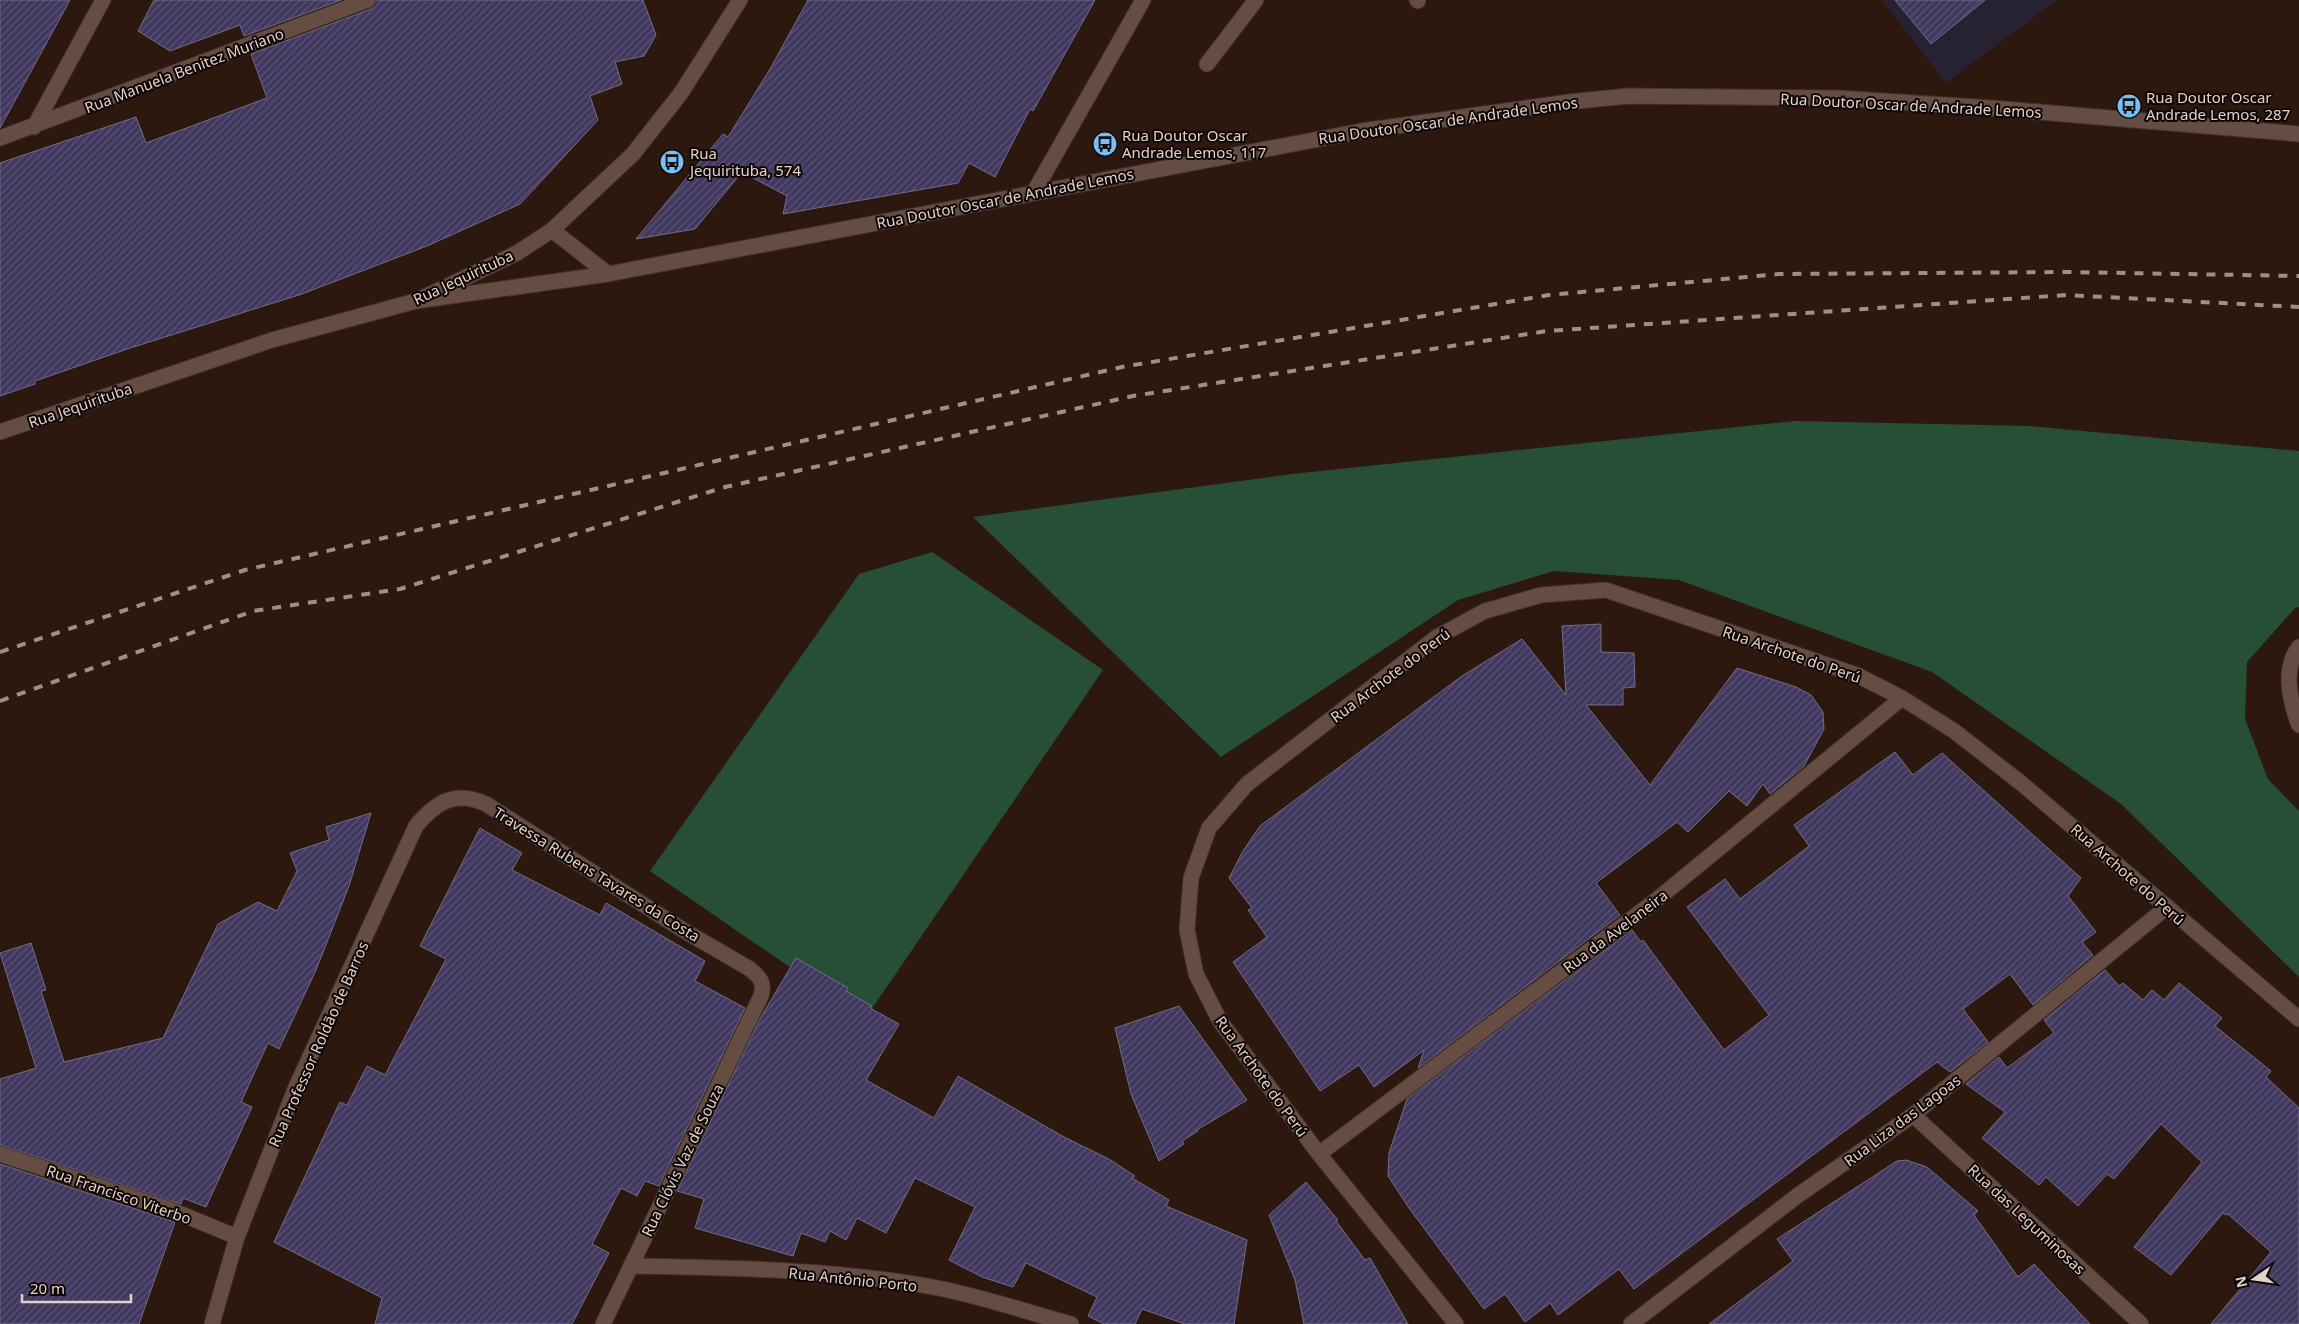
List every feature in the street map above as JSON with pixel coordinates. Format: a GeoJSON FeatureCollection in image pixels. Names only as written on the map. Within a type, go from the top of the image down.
{"type":"FeatureCollection","features":[{"type":"Feature","properties":{"kind":"street"},"geometry":{"type":"LineString","coordinates":[[34,127],[103,0]]}},
{"type":"Feature","properties":{"kind":"street","name":"Rua Manuela Benitez Muriano"},"geometry":{"type":"LineString","coordinates":[[0,138],[34,127],[368,0]]}},
{"type":"Feature","properties":{"kind":"street","name":"Rua Jequirituba"},"geometry":{"type":"LineString","coordinates":[[0,432],[272,340],[416,301],[517,253],[552,230],[633,154],[681,93],[740,0]]}},
{"type":"Feature","properties":{"kind":"street"},"geometry":{"type":"LineString","coordinates":[[1034,192],[1143,0]]}},
{"type":"Feature","properties":{"kind":"street"},"geometry":{"type":"LineString","coordinates":[[1207,64],[1256,0]]}},
{"type":"Feature","properties":{"kind":"street","name":"Rua Doutor Oscar de Andrade Lemos"},"geometry":{"type":"LineString","coordinates":[[416,301],[608,274],[1361,131],[1569,102],[1628,96],[1838,98],[1992,108],[2299,134]]}},
{"type":"Feature","properties":{"kind":"street"},"geometry":{"type":"LineString","coordinates":[[552,230],[608,274]]}},
{"type":"Feature","properties":{"kind":"street","name":"Rua Archote do Perú"},"geometry":{"type":"LineString","coordinates":[[1456,1324],[1320,1154],[1220,1021],[1196,974],[1187,930],[1191,878],[1209,828],[1247,784],[1438,637],[1485,611],[1541,595],[1606,590],[1857,675],[1902,698],[1954,731],[2021,783],[2299,1019]]}},
{"type":"Feature","properties":{"kind":"street"},"geometry":{"type":"LineString","coordinates":[[2299,647],[2294,654],[2289,674],[2290,691],[2299,725]]}},
{"type":"Feature","properties":{"kind":"street","name":"Rua da Avelaneira"},"geometry":{"type":"LineString","coordinates":[[1320,1154],[1655,902],[1902,698]]}},
{"type":"Feature","properties":{"kind":"street","name":"Travessa Rubens Tavares da Costa"},"geometry":{"type":"LineString","coordinates":[[416,826],[429,811],[447,800],[466,798],[486,804],[683,930],[759,976],[762,983],[760,996]]}},
{"type":"Feature","properties":{"kind":"street","name":"Rua Professor Roldão de Barros"},"geometry":{"type":"LineString","coordinates":[[212,1324],[238,1237],[296,1088],[416,826]]}},
{"type":"Feature","properties":{"kind":"street","name":"Rua Liza das Lagoas"},"geometry":{"type":"LineString","coordinates":[[1631,1324],[1797,1196],[1913,1115],[2167,907]]}},
{"type":"Feature","properties":{"kind":"street","name":"Rua Clóvis Vaz de Souza"},"geometry":{"type":"LineString","coordinates":[[603,1324],[760,996]]}},
{"type":"Feature","properties":{"kind":"street","name":"Rua das Leguminosas"},"geometry":{"type":"LineString","coordinates":[[1913,1115],[2141,1324]]}},
{"type":"Feature","properties":{"kind":"street","name":"Rua Francisco Viterbo"},"geometry":{"type":"LineString","coordinates":[[0,1154],[168,1209],[238,1237]]}},
{"type":"Feature","properties":{"kind":"street","name":"Rua Antônio Porto"},"geometry":{"type":"LineString","coordinates":[[631,1266],[729,1268],[896,1282],[940,1288],[1071,1324]]}},
{"type":"Feature","properties":{"kind":"shaded area"},"geometry":{"type":"Polygon","coordinates":[[[1882,0],[2057,0],[1946,83],[1882,0]]]}},
{"type":"Feature","properties":{"kind":"green space"},"geometry":{"type":"Polygon","coordinates":[[[1794,421],[2030,426],[2299,451],[2299,607],[2295,608],[2247,662],[2245,719],[2268,779],[2299,811],[2299,977],[2121,804],[1932,672],[1679,580],[1554,571],[1458,600],[1221,757],[973,517],[1292,474],[1794,421]]]}},
{"type":"Feature","properties":{"kind":"green space"},"geometry":{"type":"Polygon","coordinates":[[[932,552],[1103,670],[865,1019],[650,871],[859,574],[932,552]]]}},
{"type":"Feature","properties":{"kind":"building"},"geometry":{"type":"Polygon","coordinates":[[[0,0],[70,0],[0,128],[0,0]]]}},
{"type":"Feature","properties":{"kind":"building"},"geometry":{"type":"Polygon","coordinates":[[[154,0],[341,0],[244,36],[240,25],[170,51],[138,31],[154,0]]]}},
{"type":"Feature","properties":{"kind":"building"},"geometry":{"type":"Polygon","coordinates":[[[377,0],[643,0],[656,35],[644,56],[615,62],[622,84],[590,96],[598,120],[520,204],[427,246],[302,294],[130,348],[35,381],[35,384],[0,396],[0,163],[136,117],[146,143],[267,98],[251,54],[371,9],[377,0]]]}},
{"type":"Feature","properties":{"kind":"building"},"geometry":{"type":"Polygon","coordinates":[[[808,0],[1095,0],[1033,111],[1030,109],[995,177],[969,163],[958,183],[783,214],[787,196],[742,172],[695,229],[636,239],[723,134],[728,137],[770,69],[808,0]]]}},
{"type":"Feature","properties":{"kind":"building"},"geometry":{"type":"Polygon","coordinates":[[[1895,0],[1985,0],[1931,44],[1895,0]]]}},
{"type":"Feature","properties":{"kind":"building"},"geometry":{"type":"Polygon","coordinates":[[[1601,624],[1601,652],[1634,653],[1635,687],[1623,688],[1623,705],[1586,705],[1650,785],[1737,668],[1796,687],[1811,695],[1823,712],[1824,729],[1804,766],[1770,794],[1763,784],[1747,806],[1729,791],[1688,832],[1677,822],[1596,883],[1620,915],[1418,1068],[1424,1050],[1374,1087],[1359,1065],[1320,1091],[1233,962],[1267,937],[1248,910],[1252,908],[1229,878],[1243,851],[1260,826],[1462,676],[1522,639],[1566,695],[1562,626],[1601,624]]]}},
{"type":"Feature","properties":{"kind":"building"},"geometry":{"type":"Polygon","coordinates":[[[1895,752],[1913,775],[1942,753],[2081,878],[2068,896],[2096,932],[2082,942],[2093,955],[2033,1005],[2010,974],[1963,1009],[1988,1042],[1950,1072],[1937,1062],[1634,1289],[1619,1269],[1558,1315],[1550,1303],[1525,1322],[1505,1294],[1484,1309],[1409,1208],[1388,1176],[1389,1153],[1407,1099],[1632,930],[1641,942],[1643,940],[1724,1050],[1769,1015],[1687,907],[1725,879],[1740,899],[1809,846],[1794,825],[1895,752]]]}},
{"type":"Feature","properties":{"kind":"building"},"geometry":{"type":"Polygon","coordinates":[[[371,813],[349,886],[316,970],[279,1049],[268,1043],[241,1102],[252,1107],[206,1207],[183,1198],[181,1204],[0,1145],[0,1079],[36,1068],[0,953],[31,943],[46,990],[41,991],[64,1062],[163,1038],[218,924],[258,902],[277,911],[297,871],[290,853],[329,840],[326,827],[371,813]]]}},
{"type":"Feature","properties":{"kind":"building"},"geometry":{"type":"Polygon","coordinates":[[[480,828],[522,853],[512,870],[600,915],[606,903],[705,961],[695,981],[745,1008],[659,1186],[645,1181],[637,1196],[621,1188],[592,1244],[609,1253],[572,1324],[375,1324],[382,1298],[274,1242],[340,1102],[347,1105],[367,1066],[385,1075],[446,959],[420,946],[480,828]]]}},
{"type":"Feature","properties":{"kind":"building"},"geometry":{"type":"Polygon","coordinates":[[[796,958],[848,988],[846,991],[872,1006],[870,1008],[899,1024],[866,1080],[934,1118],[958,1076],[1064,1137],[1109,1159],[1135,1176],[1132,1178],[1169,1200],[1166,1206],[1247,1240],[1234,1324],[1185,1324],[1142,1309],[1135,1324],[1104,1324],[1088,1316],[1097,1297],[1026,1263],[1013,1287],[982,1277],[949,1260],[975,1207],[915,1178],[886,1233],[857,1218],[846,1240],[830,1231],[825,1242],[801,1233],[793,1256],[695,1228],[704,1199],[677,1191],[761,1017],[796,958]]]}},
{"type":"Feature","properties":{"kind":"building"},"geometry":{"type":"Polygon","coordinates":[[[2105,970],[2119,986],[2123,983],[2143,1000],[2152,990],[2164,1000],[2179,983],[2222,1018],[2215,1026],[2271,1071],[2266,1077],[2299,1108],[2299,1324],[2211,1324],[2271,1252],[2228,1214],[2223,1213],[2171,1275],[2134,1247],[2202,1162],[2161,1124],[2114,1179],[2107,1174],[2078,1206],[2046,1177],[2039,1185],[1982,1138],[2005,1112],[1966,1084],[1999,1057],[2007,1068],[2054,1033],[2044,1020],[2105,970]]]}},
{"type":"Feature","properties":{"kind":"building"},"geometry":{"type":"Polygon","coordinates":[[[1179,1006],[1247,1100],[1197,1130],[1182,1141],[1184,1144],[1159,1161],[1131,1094],[1115,1028],[1179,1006]]]}},
{"type":"Feature","properties":{"kind":"building"},"geometry":{"type":"Polygon","coordinates":[[[1906,1160],[1927,1167],[1978,1211],[1974,1215],[2018,1277],[2034,1264],[2090,1324],[1709,1324],[1793,1261],[1777,1239],[1897,1161],[1906,1160]]]}},
{"type":"Feature","properties":{"kind":"building"},"geometry":{"type":"Polygon","coordinates":[[[0,1164],[175,1222],[139,1324],[0,1324],[0,1164]]]}},
{"type":"Feature","properties":{"kind":"building"},"geometry":{"type":"Polygon","coordinates":[[[1306,1182],[1338,1220],[1336,1221],[1365,1260],[1370,1258],[1408,1324],[1304,1324],[1295,1280],[1269,1215],[1306,1182]]]}},
{"type":"Feature","properties":{"kind":"railway"},"geometry":{"type":"LineString","coordinates":[[0,652],[245,570],[1122,367],[1549,295],[1779,274],[2066,272],[2299,276]]}},
{"type":"Feature","properties":{"kind":"railway"},"geometry":{"type":"LineString","coordinates":[[0,701],[253,611],[400,589],[725,487],[1133,396],[1547,331],[2066,295],[2299,307]]}},
{"type":"Feature","properties":{"kind":"place","name":"Rua Doutor Oscar Andrade Lemos, 287"},"geometry":{"type":"Point","coordinates":[2129,106]}},
{"type":"Feature","properties":{"kind":"place","name":"Rua Doutor Oscar Andrade Lemos, 117"},"geometry":{"type":"Point","coordinates":[1105,144]}},
{"type":"Feature","properties":{"kind":"place","name":"Rua Jequirituba, 574"},"geometry":{"type":"Point","coordinates":[672,162]}}]}
